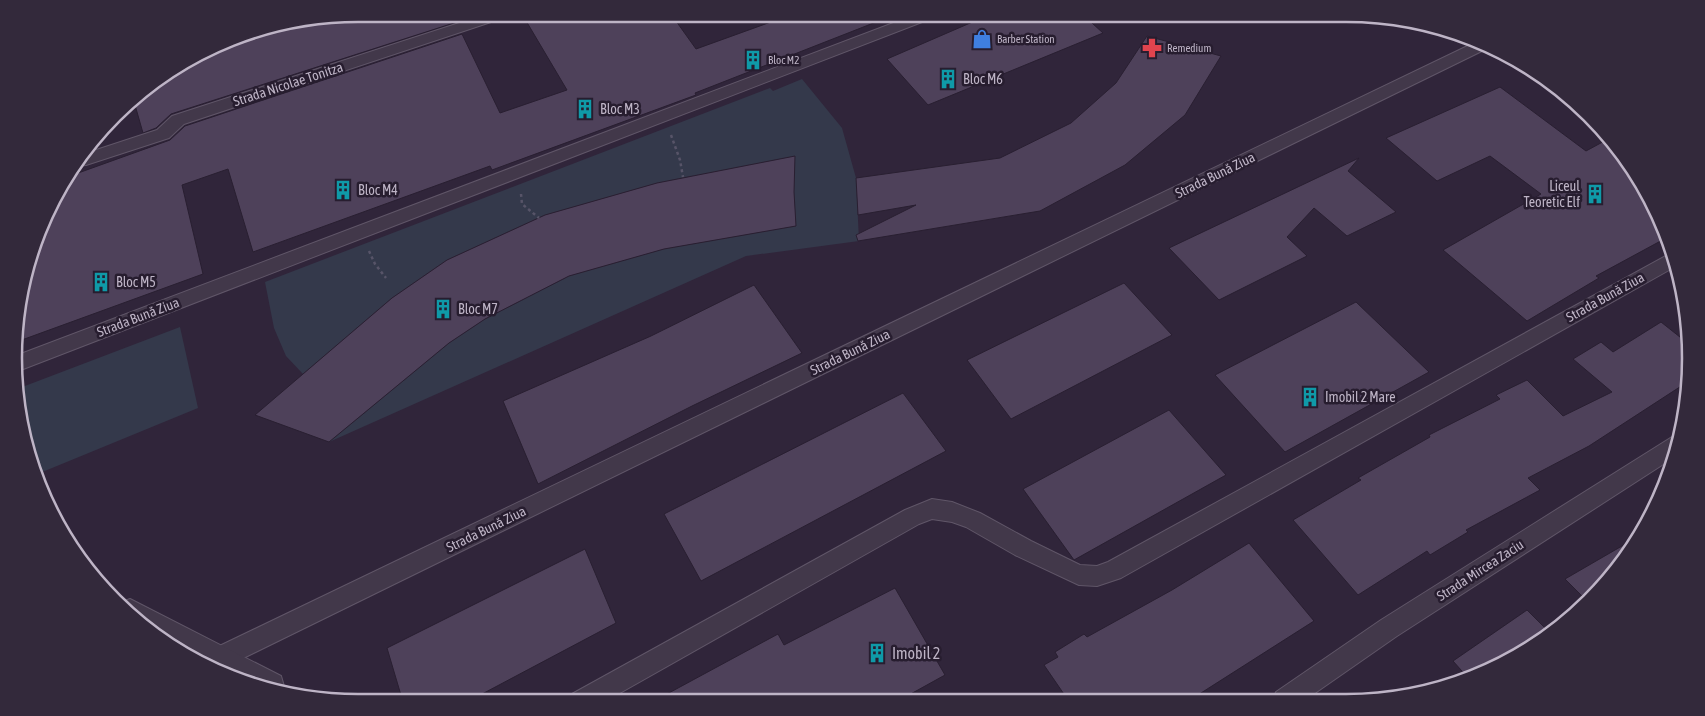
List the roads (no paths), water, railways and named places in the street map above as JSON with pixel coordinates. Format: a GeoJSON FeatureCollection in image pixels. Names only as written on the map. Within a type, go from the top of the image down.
{"type":"FeatureCollection","features":[{"type":"Feature","properties":{"kind":"street"},"geometry":{"type":"LineString","coordinates":[[172,637],[236,670]]}},
{"type":"Feature","properties":{"kind":"lane","name":"Strada Nicolae Tonitza"},"geometry":{"type":"LineString","coordinates":[[89,158],[163,134],[178,120],[477,22]]}},
{"type":"Feature","properties":{"kind":"lane","name":"Strada Bună Ziua"},"geometry":{"type":"LineString","coordinates":[[22,361],[909,22]]}},
{"type":"Feature","properties":{"kind":"lane","name":"Strada Bună Ziua"},"geometry":{"type":"LineString","coordinates":[[216,660],[1476,48]]}},
{"type":"Feature","properties":{"kind":"lane","name":"Strada Bună Ziua"},"geometry":{"type":"LineString","coordinates":[[594,694],[912,517],[932,509],[952,512],[973,520],[1052,564],[1080,575],[1097,576],[1112,571],[1668,262]]}},
{"type":"Feature","properties":{"kind":"lane","name":"Strada Mircea Zaciu"},"geometry":{"type":"LineString","coordinates":[[1293,694],[1389,628],[1670,449]]}},
{"type":"Feature","properties":{"kind":"place","name":"Barber Station"},"geometry":{"type":"Point","coordinates":[982,39]}},
{"type":"Feature","properties":{"kind":"place","name":"Remedium"},"geometry":{"type":"Point","coordinates":[1152,48]}},
{"type":"Feature","properties":{"kind":"place","name":"Bloc M2"},"geometry":{"type":"Point","coordinates":[753,60]}},
{"type":"Feature","properties":{"kind":"place","name":"Bloc M6"},"geometry":{"type":"Point","coordinates":[948,79]}},
{"type":"Feature","properties":{"kind":"place","name":"Bloc M3"},"geometry":{"type":"Point","coordinates":[585,109]}},
{"type":"Feature","properties":{"kind":"place","name":"Bloc M4"},"geometry":{"type":"Point","coordinates":[343,190]}},
{"type":"Feature","properties":{"kind":"place","name":"Liceul Teoretic Elf"},"geometry":{"type":"Point","coordinates":[1595,194]}},
{"type":"Feature","properties":{"kind":"place","name":"Bloc M5"},"geometry":{"type":"Point","coordinates":[101,282]}},
{"type":"Feature","properties":{"kind":"place","name":"Bloc M7"},"geometry":{"type":"Point","coordinates":[443,309]}},
{"type":"Feature","properties":{"kind":"place","name":"Imobil 2 Mare"},"geometry":{"type":"Point","coordinates":[1310,397]}},
{"type":"Feature","properties":{"kind":"place","name":"Imobil 2"},"geometry":{"type":"Point","coordinates":[877,653]}}]}
